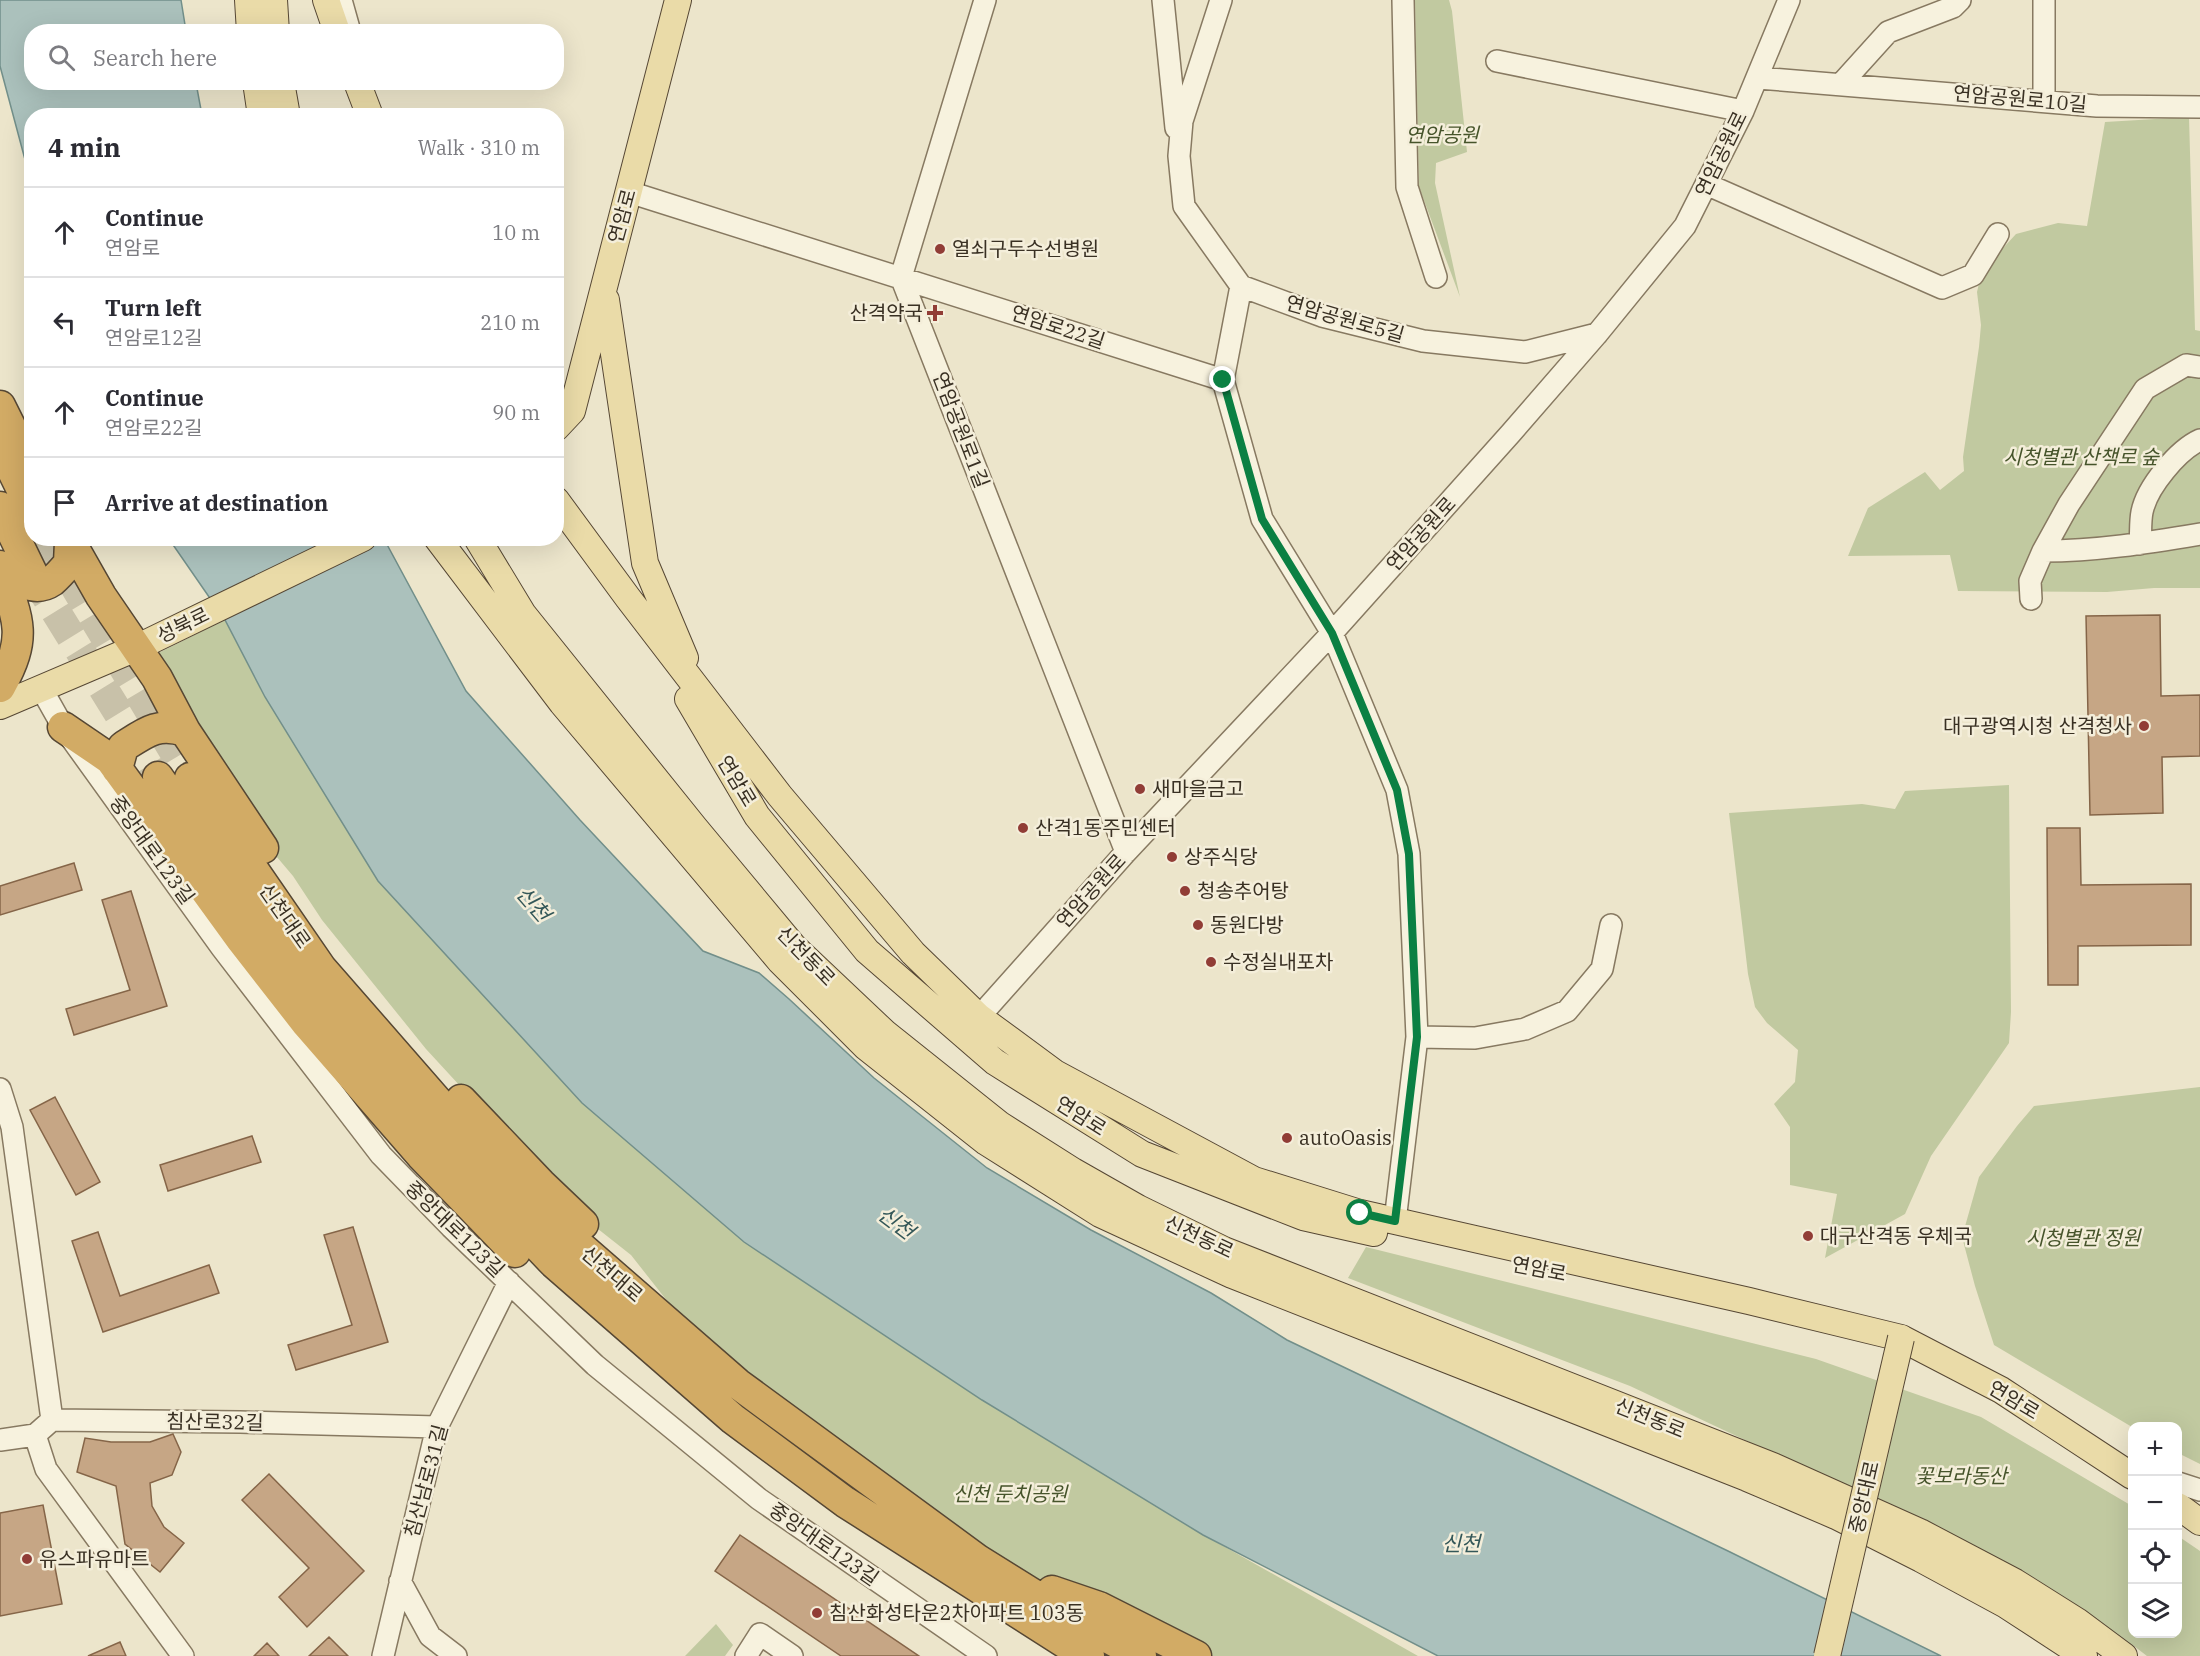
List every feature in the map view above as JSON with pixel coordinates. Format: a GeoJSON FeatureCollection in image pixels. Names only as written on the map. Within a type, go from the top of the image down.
{"type":"FeatureCollection","features":[{"type":"Feature","properties":{"kind":"highway"},"geometry":{"type":"LineString","coordinates":[[0,406],[24,453]]}},
{"type":"Feature","properties":{"kind":"highway"},"geometry":{"type":"LineString","coordinates":[[0,445],[24,494]]}},
{"type":"Feature","properties":{"kind":"highway"},"geometry":{"type":"LineString","coordinates":[[0,507],[32,573]]}},
{"type":"Feature","properties":{"kind":"highway"},"geometry":{"type":"LineString","coordinates":[[0,566],[12,577],[29,586],[51,582],[69,563],[69,546]]}},
{"type":"Feature","properties":{"kind":"highway"},"geometry":{"type":"LineString","coordinates":[[72,546],[101,596],[157,678],[185,731],[325,939],[419,1055],[541,1184],[643,1281],[738,1384]]}},
{"type":"Feature","properties":{"kind":"highway"},"geometry":{"type":"LineString","coordinates":[[0,571],[11,598],[17,624],[17,650],[5,678]]}},
{"type":"Feature","properties":{"kind":"highway"},"geometry":{"type":"LineString","coordinates":[[63,727],[110,759],[240,938],[307,1024],[421,1155],[517,1253],[650,1370],[733,1419]]}},
{"type":"Feature","properties":{"kind":"highway"},"geometry":{"type":"LineString","coordinates":[[117,769],[123,747],[148,730],[171,727],[185,731]]}},
{"type":"Feature","properties":{"kind":"highway","name":"신천대로"},"geometry":{"type":"LineString","coordinates":[[158,777],[276,948],[376,1077],[554,1263],[733,1419],[845,1502],[1089,1656]]}},
{"type":"Feature","properties":{"kind":"highway","name":"신천대로"},"geometry":{"type":"LineString","coordinates":[[189,778],[321,968],[513,1188],[738,1384],[978,1560],[1141,1656]]}},
{"type":"Feature","properties":{"kind":"highway"},"geometry":{"type":"LineString","coordinates":[[1004,1576],[1099,1607],[1197,1656]]}},
{"type":"Feature","properties":{"kind":"main road"},"geometry":{"type":"LineString","coordinates":[[248,0],[250,24]]}},
{"type":"Feature","properties":{"kind":"main road"},"geometry":{"type":"LineString","coordinates":[[274,0],[276,24]]}},
{"type":"Feature","properties":{"kind":"main road"},"geometry":{"type":"LineString","coordinates":[[326,0],[334,24]]}},
{"type":"Feature","properties":{"kind":"main road","name":"연암로"},"geometry":{"type":"LineString","coordinates":[[564,420],[572,411],[678,0]]}},
{"type":"Feature","properties":{"kind":"main road"},"geometry":{"type":"LineString","coordinates":[[257,90],[260,108]]}},
{"type":"Feature","properties":{"kind":"main road"},"geometry":{"type":"LineString","coordinates":[[282,90],[286,108]]}},
{"type":"Feature","properties":{"kind":"main road"},"geometry":{"type":"LineString","coordinates":[[360,90],[367,108]]}},
{"type":"Feature","properties":{"kind":"main road"},"geometry":{"type":"LineString","coordinates":[[604,288],[645,563],[700,692]]}},
{"type":"Feature","properties":{"kind":"main road"},"geometry":{"type":"LineString","coordinates":[[564,511],[700,692]]}},
{"type":"Feature","properties":{"kind":"main road","name":"성북로"},"geometry":{"type":"LineString","coordinates":[[0,706],[136,648],[346,546]]}},
{"type":"Feature","properties":{"kind":"main road","name":"신천동로"},"geometry":{"type":"LineString","coordinates":[[443,546],[562,702],[780,961],[866,1047],[986,1142],[1100,1214],[1232,1275],[1747,1478],[1836,1516],[2006,1605],[2084,1656]]}},
{"type":"Feature","properties":{"kind":"main road","name":"신천동로"},"geometry":{"type":"LineString","coordinates":[[482,546],[523,614],[551,650],[795,947],[885,1033],[999,1124],[1073,1171],[1138,1208],[1224,1250],[1773,1466],[1920,1532],[2015,1582],[2077,1621],[2124,1656]]}},
{"type":"Feature","properties":{"kind":"main road","name":"연암로"},"geometry":{"type":"LineString","coordinates":[[628,598],[758,816],[867,951],[995,1062],[1142,1154],[1302,1217],[1558,1274],[1749,1301]]}},
{"type":"Feature","properties":{"kind":"main road","name":"연암로"},"geometry":{"type":"LineString","coordinates":[[700,692],[780,796],[905,944],[979,1017],[1055,1073],[1254,1180],[1360,1213],[1749,1301],[1901,1338],[2001,1390],[2128,1473]]}},
{"type":"Feature","properties":{"kind":"main road","name":"중앙대로"},"geometry":{"type":"LineString","coordinates":[[1827,1656],[1901,1338]]}},
{"type":"Feature","properties":{"kind":"main road"},"geometry":{"type":"LineString","coordinates":[[2182,1509],[2200,1522]]}},
{"type":"Feature","properties":{"kind":"street"},"geometry":{"type":"LineString","coordinates":[[341,0],[348,24]]}},
{"type":"Feature","properties":{"kind":"street"},"geometry":{"type":"LineString","coordinates":[[901,277],[985,0]]}},
{"type":"Feature","properties":{"kind":"street"},"geometry":{"type":"LineString","coordinates":[[1163,0],[1184,206],[1210,245],[1242,286],[1223,380],[1262,519],[1332,633],[1397,790],[1409,854],[1417,1037],[1395,1221]]}},
{"type":"Feature","properties":{"kind":"street"},"geometry":{"type":"LineString","coordinates":[[1179,156],[1182,121],[1221,0]]}},
{"type":"Feature","properties":{"kind":"street"},"geometry":{"type":"LineString","coordinates":[[1403,0],[1407,187],[1436,277]]}},
{"type":"Feature","properties":{"kind":"street","name":"연암공원로"},"geometry":{"type":"LineString","coordinates":[[979,1017],[1126,852],[1332,633],[1511,433],[1597,334],[1685,226],[1743,111],[1789,0]]}},
{"type":"Feature","properties":{"kind":"street"},"geometry":{"type":"LineString","coordinates":[[1841,84],[1888,32],[1953,7],[1960,0]]}},
{"type":"Feature","properties":{"kind":"street"},"geometry":{"type":"LineString","coordinates":[[2044,0],[2044,101]]}},
{"type":"Feature","properties":{"kind":"street"},"geometry":{"type":"LineString","coordinates":[[1497,61],[1743,111]]}},
{"type":"Feature","properties":{"kind":"street","name":"연암공원로10길"},"geometry":{"type":"LineString","coordinates":[[1758,78],[2097,106],[2200,107]]}},
{"type":"Feature","properties":{"kind":"street"},"geometry":{"type":"LineString","coordinates":[[373,90],[381,108]]}},
{"type":"Feature","properties":{"kind":"street"},"geometry":{"type":"LineString","coordinates":[[1706,184],[1942,288],[1973,275],[1998,234]]}},
{"type":"Feature","properties":{"kind":"street","name":"연암로22길"},"geometry":{"type":"LineString","coordinates":[[629,192],[1223,380]]}},
{"type":"Feature","properties":{"kind":"street","name":"연암공원로1길"},"geometry":{"type":"LineString","coordinates":[[901,277],[1126,852]]}},
{"type":"Feature","properties":{"kind":"street","name":"연암공원로5길"},"geometry":{"type":"LineString","coordinates":[[1242,286],[1322,316],[1423,342],[1525,352],[1597,334]]}},
{"type":"Feature","properties":{"kind":"street"},"geometry":{"type":"LineString","coordinates":[[2031,590],[2043,551],[2069,504],[2145,389],[2186,365],[2200,367]]}},
{"type":"Feature","properties":{"kind":"street"},"geometry":{"type":"LineString","coordinates":[[2140,544],[2142,510],[2157,480],[2181,453],[2200,440]]}},
{"type":"Feature","properties":{"kind":"street"},"geometry":{"type":"LineString","coordinates":[[2043,551],[2085,551],[2200,534]]}},
{"type":"Feature","properties":{"kind":"street"},"geometry":{"type":"LineString","coordinates":[[0,638],[5,678]]}},
{"type":"Feature","properties":{"kind":"street","name":"중앙대로123길"},"geometry":{"type":"LineString","coordinates":[[41,688],[63,727],[222,948],[381,1155],[450,1227],[595,1365],[759,1499],[986,1656]]}},
{"type":"Feature","properties":{"kind":"street"},"geometry":{"type":"LineString","coordinates":[[1417,1037],[1475,1038],[1525,1029],[1568,1011],[1602,969],[1611,925]]}},
{"type":"Feature","properties":{"kind":"street"},"geometry":{"type":"LineString","coordinates":[[0,1089],[12,1127],[52,1420],[35,1435],[0,1440]]}},
{"type":"Feature","properties":{"kind":"street","name":"침산남로31길"},"geometry":{"type":"LineString","coordinates":[[383,1656],[437,1427],[509,1282]]}},
{"type":"Feature","properties":{"kind":"street","name":"침산로32길"},"geometry":{"type":"LineString","coordinates":[[52,1420],[437,1427]]}},
{"type":"Feature","properties":{"kind":"street"},"geometry":{"type":"LineString","coordinates":[[35,1435],[46,1469],[183,1656]]}},
{"type":"Feature","properties":{"kind":"street"},"geometry":{"type":"LineString","coordinates":[[2100,1454],[2128,1464]]}},
{"type":"Feature","properties":{"kind":"street"},"geometry":{"type":"LineString","coordinates":[[2182,1484],[2200,1490]]}},
{"type":"Feature","properties":{"kind":"street"},"geometry":{"type":"LineString","coordinates":[[400,1581],[430,1636],[456,1656]]}},
{"type":"Feature","properties":{"kind":"street"},"geometry":{"type":"LineString","coordinates":[[746,1656],[760,1634],[792,1656]]}},
{"type":"Feature","properties":{"kind":"green space","name":"연암공원"},"geometry":{"type":"Polygon","coordinates":[[[1415,0],[1449,0],[1452,11],[1467,152],[1436,163],[1435,183],[1460,297],[1419,187],[1415,0]]]}},
{"type":"Feature","properties":{"kind":"green space","name":"시청별관 산책로 숲"},"geometry":{"type":"Polygon","coordinates":[[[2189,117],[2195,330],[2200,331],[2200,588],[2154,588],[2107,592],[1958,591],[1950,555],[1848,556],[1868,508],[1925,472],[1940,490],[1964,471],[1963,457],[1981,325],[1977,292],[1982,271],[2016,234],[2058,223],[2087,226],[2105,122],[2189,117]]]}},
{"type":"Feature","properties":{"kind":"green space","name":"신천 둔치공원"},"geometry":{"type":"Polygon","coordinates":[[[225,620],[261,690],[1211,1539],[1418,1656],[1155,1656],[967,1547],[705,1349],[631,1255],[541,1184],[518,1149],[426,1049],[322,920],[293,876],[242,816],[144,660],[225,620]]]}},
{"type":"Feature","properties":{"kind":"green space"},"geometry":{"type":"Polygon","coordinates":[[[2009,785],[2011,1012],[2009,1043],[1931,1156],[1905,1214],[1825,1258],[1837,1194],[1790,1185],[1790,1127],[1774,1104],[1795,1082],[1798,1050],[1767,1023],[1755,1007],[1748,974],[1729,813],[1862,804],[1895,809],[1905,791],[2009,785]]]}},
{"type":"Feature","properties":{"kind":"green space","name":"시청별관 정원"},"geometry":{"type":"Polygon","coordinates":[[[2200,1087],[2200,1464],[2182,1455],[2182,1422],[2128,1422],[2128,1425],[1994,1345],[1962,1237],[1979,1177],[2034,1106],[2200,1087]]]}},
{"type":"Feature","properties":{"kind":"green space","name":"꽃보라동산"},"geometry":{"type":"Polygon","coordinates":[[[1366,1247],[1816,1359],[1981,1417],[2128,1504],[2128,1638],[2182,1638],[2182,1539],[2200,1551],[2200,1656],[2147,1656],[2134,1646],[1921,1523],[1630,1386],[1348,1278],[1366,1247]]]}},
{"type":"Feature","properties":{"kind":"green space"},"geometry":{"type":"Polygon","coordinates":[[[716,1624],[733,1645],[725,1656],[685,1656],[716,1624]]]}},
{"type":"Feature","properties":{"kind":"water"},"geometry":{"type":"Polygon","coordinates":[[[0,0],[181,0],[185,24],[24,24],[24,90],[197,90],[201,108],[24,108],[24,156],[0,66],[0,0]]]}},
{"type":"Feature","properties":{"kind":"water","name":"신천"},"geometry":{"type":"Polygon","coordinates":[[[174,546],[388,546],[466,691],[580,820],[703,951],[759,973],[874,1078],[987,1168],[1091,1230],[1211,1293],[1287,1340],[1728,1551],[1941,1656],[1438,1656],[1203,1535],[982,1400],[744,1242],[582,1103],[378,881],[265,697],[225,620],[174,546]]]}},
{"type":"Feature","properties":{"kind":"building","name":"대구광역시청 산격청사"},"geometry":{"type":"Polygon","coordinates":[[[2160,615],[2161,696],[2200,695],[2200,756],[2162,757],[2163,813],[2090,815],[2086,616],[2160,615]]]}},
{"type":"Feature","properties":{"kind":"building"},"geometry":{"type":"Polygon","coordinates":[[[2047,828],[2080,828],[2081,885],[2191,884],[2191,945],[2078,946],[2078,985],[2048,985],[2047,828]]]}},
{"type":"Feature","properties":{"kind":"building"},"geometry":{"type":"Polygon","coordinates":[[[74,863],[82,890],[0,915],[0,886],[74,863]]]}},
{"type":"Feature","properties":{"kind":"building"},"geometry":{"type":"Polygon","coordinates":[[[131,891],[167,1006],[74,1035],[66,1009],[130,990],[102,900],[131,891]]]}},
{"type":"Feature","properties":{"kind":"building"},"geometry":{"type":"Polygon","coordinates":[[[55,1097],[100,1182],[76,1195],[30,1110],[55,1097]]]}},
{"type":"Feature","properties":{"kind":"building"},"geometry":{"type":"Polygon","coordinates":[[[252,1136],[261,1162],[168,1191],[160,1165],[252,1136]]]}},
{"type":"Feature","properties":{"kind":"building"},"geometry":{"type":"Polygon","coordinates":[[[353,1227],[388,1342],[296,1370],[288,1345],[352,1325],[324,1235],[353,1227]]]}},
{"type":"Feature","properties":{"kind":"building"},"geometry":{"type":"Polygon","coordinates":[[[98,1232],[120,1296],[209,1265],[219,1293],[103,1332],[72,1241],[98,1232]]]}},
{"type":"Feature","properties":{"kind":"building"},"geometry":{"type":"Polygon","coordinates":[[[173,1434],[181,1452],[172,1475],[150,1483],[152,1506],[164,1527],[184,1543],[160,1572],[125,1544],[116,1486],[77,1472],[85,1438],[111,1442],[150,1442],[173,1434]]]}},
{"type":"Feature","properties":{"kind":"building"},"geometry":{"type":"Polygon","coordinates":[[[269,1474],[364,1571],[307,1627],[279,1597],[309,1568],[242,1500],[269,1474]]]}},
{"type":"Feature","properties":{"kind":"building","name":"유스파유마트"},"geometry":{"type":"Polygon","coordinates":[[[43,1505],[62,1604],[0,1616],[0,1513],[43,1505]]]}},
{"type":"Feature","properties":{"kind":"building","name":"침산화성타운2차아파트 103동"},"geometry":{"type":"Polygon","coordinates":[[[740,1535],[919,1656],[841,1656],[715,1571],[740,1535]]]}},
{"type":"Feature","properties":{"kind":"building"},"geometry":{"type":"Polygon","coordinates":[[[329,1637],[348,1656],[309,1656],[329,1637]]]}},
{"type":"Feature","properties":{"kind":"building"},"geometry":{"type":"Polygon","coordinates":[[[120,1642],[126,1656],[88,1656],[120,1642]]]}},
{"type":"Feature","properties":{"kind":"building"},"geometry":{"type":"Polygon","coordinates":[[[267,1643],[279,1656],[254,1656],[267,1643]]]}},
{"type":"Feature","properties":{"kind":"tunnel"},"geometry":{"type":"LineString","coordinates":[[51,546],[190,778]]}},
{"type":"Feature","properties":{"kind":"tunnel"},"geometry":{"type":"LineString","coordinates":[[32,573],[158,777]]}},
{"type":"Feature","properties":{"kind":"place","name":"열쇠구두수선병원"},"geometry":{"type":"Point","coordinates":[940,249]}},
{"type":"Feature","properties":{"kind":"place","name":"산격약국"},"geometry":{"type":"Point","coordinates":[935,313]}},
{"type":"Feature","properties":{"kind":"place","name":"대구광역시청 산격청사"},"geometry":{"type":"Point","coordinates":[2144,726]}},
{"type":"Feature","properties":{"kind":"place","name":"새마을금고"},"geometry":{"type":"Point","coordinates":[1140,789]}},
{"type":"Feature","properties":{"kind":"place","name":"산격1동주민센터"},"geometry":{"type":"Point","coordinates":[1023,828]}},
{"type":"Feature","properties":{"kind":"place","name":"상주식당"},"geometry":{"type":"Point","coordinates":[1172,857]}},
{"type":"Feature","properties":{"kind":"place","name":"청송추어탕"},"geometry":{"type":"Point","coordinates":[1185,891]}},
{"type":"Feature","properties":{"kind":"place","name":"동원다방"},"geometry":{"type":"Point","coordinates":[1198,925]}},
{"type":"Feature","properties":{"kind":"place","name":"수정실내포차"},"geometry":{"type":"Point","coordinates":[1211,962]}},
{"type":"Feature","properties":{"kind":"place","name":"autoOasis"},"geometry":{"type":"Point","coordinates":[1287,1138]}},
{"type":"Feature","properties":{"kind":"place","name":"대구산격동 우체국"},"geometry":{"type":"Point","coordinates":[1808,1236]}},
{"type":"Feature","properties":{"kind":"place","name":"유스파유마트"},"geometry":{"type":"Point","coordinates":[27,1559]}},
{"type":"Feature","properties":{"kind":"place","name":"침산화성타운2차아파트 103동"},"geometry":{"type":"Point","coordinates":[817,1613]}},
{"type":"Feature","properties":{"kind":"route"},"geometry":{"type":"LineString","coordinates":[[1223,380],[1262,519],[1332,633],[1397,790],[1409,854],[1417,1037],[1395,1221],[1360,1213]]}}]}
